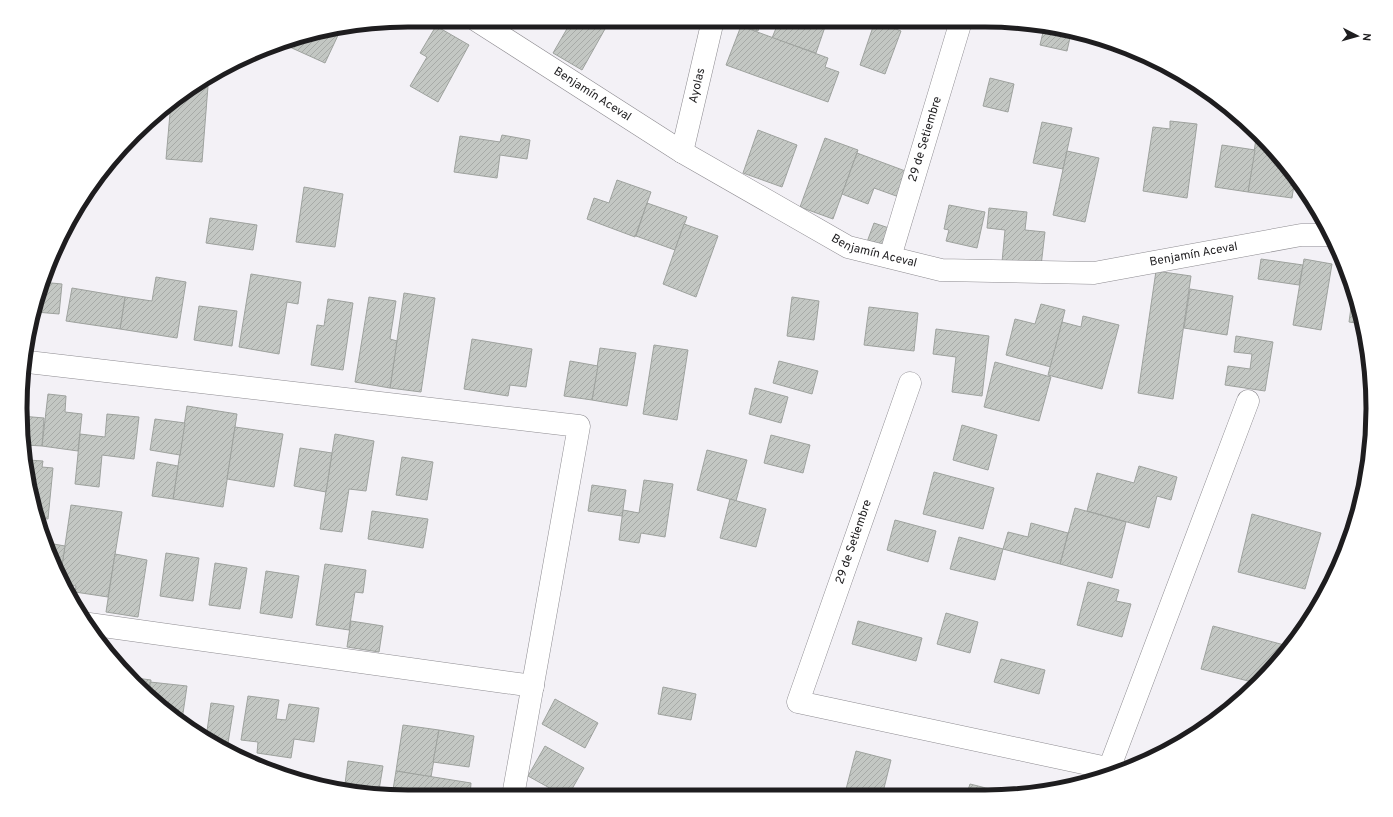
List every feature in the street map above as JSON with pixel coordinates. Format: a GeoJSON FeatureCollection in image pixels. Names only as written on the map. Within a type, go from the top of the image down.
{"type":"FeatureCollection","features":[{"type":"Feature","properties":{"kind":"street","name":"Benjamín Aceval"},"geometry":{"type":"LineString","coordinates":[[487,27],[682,152],[848,247],[940,270],[1094,273],[1301,235],[1324,235]]}},
{"type":"Feature","properties":{"kind":"street","name":"Ayolas"},"geometry":{"type":"LineString","coordinates":[[682,152],[711,27]]}},
{"type":"Feature","properties":{"kind":"street","name":"29 de Setiembre"},"geometry":{"type":"LineString","coordinates":[[890,257],[959,27]]}},
{"type":"Feature","properties":{"kind":"street"},"geometry":{"type":"LineString","coordinates":[[30,362],[579,426],[514,790]]}},
{"type":"Feature","properties":{"kind":"street","name":"29 de Setiembre"},"geometry":{"type":"LineString","coordinates":[[910,383],[798,702],[1105,771]]}},
{"type":"Feature","properties":{"kind":"street"},"geometry":{"type":"LineString","coordinates":[[1114,767],[1248,401]]}},
{"type":"Feature","properties":{"kind":"street"},"geometry":{"type":"LineString","coordinates":[[94,625],[533,686]]}},
{"type":"Feature","properties":{"kind":"building"},"geometry":{"type":"Polygon","coordinates":[[[435,27],[469,45],[438,102],[410,86],[427,57],[420,53],[435,27]]]}},
{"type":"Feature","properties":{"kind":"building"},"geometry":{"type":"Polygon","coordinates":[[[568,27],[606,27],[582,70],[553,53],[568,27]]]}},
{"type":"Feature","properties":{"kind":"building"},"geometry":{"type":"Polygon","coordinates":[[[741,27],[744,27],[828,58],[825,67],[839,72],[828,102],[726,65],[741,27]]]}},
{"type":"Feature","properties":{"kind":"building"},"geometry":{"type":"Polygon","coordinates":[[[743,27],[759,27],[758,31],[743,27]]]}},
{"type":"Feature","properties":{"kind":"building"},"geometry":{"type":"Polygon","coordinates":[[[777,27],[825,27],[816,53],[772,38],[777,27]]]}},
{"type":"Feature","properties":{"kind":"building"},"geometry":{"type":"Polygon","coordinates":[[[873,27],[891,27],[901,31],[885,74],[860,65],[873,27]]]}},
{"type":"Feature","properties":{"kind":"building"},"geometry":{"type":"Polygon","coordinates":[[[1043,31],[1070,37],[1067,51],[1040,45],[1043,31]]]}},
{"type":"Feature","properties":{"kind":"building"},"geometry":{"type":"Polygon","coordinates":[[[339,33],[325,63],[288,46],[339,33]]]}},
{"type":"Feature","properties":{"kind":"building"},"geometry":{"type":"Polygon","coordinates":[[[990,78],[1014,84],[1008,112],[983,106],[990,78]]]}},
{"type":"Feature","properties":{"kind":"building"},"geometry":{"type":"Polygon","coordinates":[[[205,86],[208,86],[202,162],[166,159],[170,111],[197,91],[205,86]]]}},
{"type":"Feature","properties":{"kind":"building"},"geometry":{"type":"Polygon","coordinates":[[[1170,121],[1197,124],[1187,198],[1143,191],[1153,127],[1170,129],[1170,121]]]}},
{"type":"Feature","properties":{"kind":"building"},"geometry":{"type":"Polygon","coordinates":[[[1042,122],[1072,128],[1063,169],[1033,163],[1042,122]]]}},
{"type":"Feature","properties":{"kind":"building"},"geometry":{"type":"Polygon","coordinates":[[[758,130],[797,145],[782,187],[743,173],[758,130]]]}},
{"type":"Feature","properties":{"kind":"building"},"geometry":{"type":"Polygon","coordinates":[[[502,135],[530,140],[527,159],[500,155],[497,178],[454,172],[460,136],[500,142],[502,135]]]}},
{"type":"Feature","properties":{"kind":"building"},"geometry":{"type":"Polygon","coordinates":[[[825,138],[858,150],[833,219],[800,207],[825,138]]]}},
{"type":"Feature","properties":{"kind":"building"},"geometry":{"type":"Polygon","coordinates":[[[1256,141],[1294,186],[1292,198],[1248,192],[1256,141]]]}},
{"type":"Feature","properties":{"kind":"building"},"geometry":{"type":"Polygon","coordinates":[[[1222,145],[1255,150],[1248,192],[1215,187],[1222,145]]]}},
{"type":"Feature","properties":{"kind":"building"},"geometry":{"type":"Polygon","coordinates":[[[1067,151],[1099,158],[1085,222],[1053,215],[1067,151]]]}},
{"type":"Feature","properties":{"kind":"building"},"geometry":{"type":"Polygon","coordinates":[[[857,153],[908,172],[899,197],[874,188],[868,204],[842,194],[857,153]]]}},
{"type":"Feature","properties":{"kind":"building"},"geometry":{"type":"Polygon","coordinates":[[[617,180],[651,192],[635,237],[587,219],[594,198],[609,203],[617,180]]]}},
{"type":"Feature","properties":{"kind":"building"},"geometry":{"type":"Polygon","coordinates":[[[304,187],[343,194],[335,247],[296,242],[304,187]]]}},
{"type":"Feature","properties":{"kind":"building"},"geometry":{"type":"Polygon","coordinates":[[[647,203],[687,217],[675,250],[636,236],[647,203]]]}},
{"type":"Feature","properties":{"kind":"building"},"geometry":{"type":"Polygon","coordinates":[[[949,205],[985,212],[977,248],[946,241],[949,230],[944,229],[949,205]]]}},
{"type":"Feature","properties":{"kind":"building"},"geometry":{"type":"Polygon","coordinates":[[[989,208],[1027,212],[1025,230],[1045,232],[1041,266],[1002,262],[1005,230],[987,228],[989,208]]]}},
{"type":"Feature","properties":{"kind":"building"},"geometry":{"type":"Polygon","coordinates":[[[210,218],[257,225],[253,250],[206,243],[210,218]]]}},
{"type":"Feature","properties":{"kind":"building"},"geometry":{"type":"Polygon","coordinates":[[[874,223],[892,229],[884,248],[867,242],[874,223]]]}},
{"type":"Feature","properties":{"kind":"building"},"geometry":{"type":"Polygon","coordinates":[[[684,224],[718,236],[696,297],[663,284],[684,224]]]}},
{"type":"Feature","properties":{"kind":"building"},"geometry":{"type":"Polygon","coordinates":[[[1261,259],[1303,265],[1299,285],[1258,279],[1261,259]]]}},
{"type":"Feature","properties":{"kind":"building"},"geometry":{"type":"Polygon","coordinates":[[[1304,259],[1332,264],[1321,330],[1293,325],[1304,259]]]}},
{"type":"Feature","properties":{"kind":"building"},"geometry":{"type":"Polygon","coordinates":[[[1156,271],[1191,276],[1173,399],[1138,393],[1156,271]]]}},
{"type":"Feature","properties":{"kind":"building"},"geometry":{"type":"Polygon","coordinates":[[[251,274],[301,282],[298,304],[287,302],[279,354],[239,347],[251,274]]]}},
{"type":"Feature","properties":{"kind":"building"},"geometry":{"type":"Polygon","coordinates":[[[156,277],[186,282],[177,338],[120,329],[125,297],[152,301],[156,277]]]}},
{"type":"Feature","properties":{"kind":"building"},"geometry":{"type":"Polygon","coordinates":[[[48,283],[62,284],[59,314],[39,312],[48,283]]]}},
{"type":"Feature","properties":{"kind":"building"},"geometry":{"type":"Polygon","coordinates":[[[72,288],[125,297],[120,329],[66,321],[72,288]]]}},
{"type":"Feature","properties":{"kind":"building"},"geometry":{"type":"Polygon","coordinates":[[[1190,289],[1233,296],[1227,335],[1184,328],[1190,289]]]}},
{"type":"Feature","properties":{"kind":"building"},"geometry":{"type":"Polygon","coordinates":[[[404,293],[435,298],[421,392],[390,388],[404,293]]]}},
{"type":"Feature","properties":{"kind":"building"},"geometry":{"type":"Polygon","coordinates":[[[369,297],[396,301],[390,339],[397,341],[390,388],[355,382],[369,297]]]}},
{"type":"Feature","properties":{"kind":"building"},"geometry":{"type":"Polygon","coordinates":[[[792,297],[819,301],[814,340],[787,336],[792,297]]]}},
{"type":"Feature","properties":{"kind":"building"},"geometry":{"type":"Polygon","coordinates":[[[328,299],[353,303],[343,370],[311,365],[317,325],[324,326],[328,299]]]}},
{"type":"Feature","properties":{"kind":"building"},"geometry":{"type":"Polygon","coordinates":[[[1041,304],[1065,310],[1051,367],[1006,355],[1015,319],[1035,324],[1041,304]]]}},
{"type":"Feature","properties":{"kind":"building"},"geometry":{"type":"Polygon","coordinates":[[[1351,305],[1356,323],[1349,322],[1351,305]]]}},
{"type":"Feature","properties":{"kind":"building"},"geometry":{"type":"Polygon","coordinates":[[[199,306],[237,311],[232,346],[194,340],[199,306]]]}},
{"type":"Feature","properties":{"kind":"building"},"geometry":{"type":"Polygon","coordinates":[[[869,307],[918,313],[914,351],[864,345],[869,307]]]}},
{"type":"Feature","properties":{"kind":"building"},"geometry":{"type":"Polygon","coordinates":[[[1083,316],[1119,325],[1102,389],[1048,375],[1062,322],[1081,327],[1083,316]]]}},
{"type":"Feature","properties":{"kind":"building"},"geometry":{"type":"Polygon","coordinates":[[[936,329],[989,336],[982,396],[952,392],[956,357],[933,354],[936,329]]]}},
{"type":"Feature","properties":{"kind":"building"},"geometry":{"type":"Polygon","coordinates":[[[1236,336],[1273,342],[1265,391],[1225,385],[1228,366],[1250,369],[1252,354],[1234,352],[1236,336]]]}},
{"type":"Feature","properties":{"kind":"building"},"geometry":{"type":"Polygon","coordinates":[[[472,339],[532,349],[526,387],[510,385],[508,396],[464,389],[472,339]]]}},
{"type":"Feature","properties":{"kind":"building"},"geometry":{"type":"Polygon","coordinates":[[[654,345],[688,350],[677,420],[643,414],[654,345]]]}},
{"type":"Feature","properties":{"kind":"building"},"geometry":{"type":"Polygon","coordinates":[[[600,348],[636,353],[627,406],[592,400],[600,348]]]}},
{"type":"Feature","properties":{"kind":"building"},"geometry":{"type":"Polygon","coordinates":[[[570,361],[598,366],[592,400],[564,396],[570,361]]]}},
{"type":"Feature","properties":{"kind":"building"},"geometry":{"type":"Polygon","coordinates":[[[779,361],[818,371],[812,394],[773,383],[779,361]]]}},
{"type":"Feature","properties":{"kind":"building"},"geometry":{"type":"Polygon","coordinates":[[[995,362],[1051,377],[1039,421],[984,407],[995,362]]]}},
{"type":"Feature","properties":{"kind":"building"},"geometry":{"type":"Polygon","coordinates":[[[755,388],[788,397],[781,423],[749,414],[755,388]]]}},
{"type":"Feature","properties":{"kind":"building"},"geometry":{"type":"Polygon","coordinates":[[[48,394],[66,396],[65,412],[82,414],[78,451],[42,446],[48,394]]]}},
{"type":"Feature","properties":{"kind":"building"},"geometry":{"type":"Polygon","coordinates":[[[187,406],[237,414],[223,507],[173,499],[187,406]]]}},
{"type":"Feature","properties":{"kind":"building"},"geometry":{"type":"Polygon","coordinates":[[[107,414],[139,417],[134,459],[102,455],[99,487],[75,484],[80,434],[105,437],[107,414]]]}},
{"type":"Feature","properties":{"kind":"building"},"geometry":{"type":"Polygon","coordinates":[[[27,417],[44,418],[42,446],[29,445],[27,417]]]}},
{"type":"Feature","properties":{"kind":"building"},"geometry":{"type":"Polygon","coordinates":[[[155,419],[185,423],[180,455],[150,450],[155,419]]]}},
{"type":"Feature","properties":{"kind":"building"},"geometry":{"type":"Polygon","coordinates":[[[962,425],[997,435],[988,470],[953,460],[962,425]]]}},
{"type":"Feature","properties":{"kind":"building"},"geometry":{"type":"Polygon","coordinates":[[[235,427],[283,434],[274,487],[227,479],[235,427]]]}},
{"type":"Feature","properties":{"kind":"building"},"geometry":{"type":"Polygon","coordinates":[[[335,434],[374,441],[366,491],[349,489],[342,532],[320,529],[335,434]]]}},
{"type":"Feature","properties":{"kind":"building"},"geometry":{"type":"Polygon","coordinates":[[[771,435],[810,445],[803,473],[764,463],[771,435]]]}},
{"type":"Feature","properties":{"kind":"building"},"geometry":{"type":"Polygon","coordinates":[[[300,448],[332,453],[326,492],[294,486],[300,448]]]}},
{"type":"Feature","properties":{"kind":"building"},"geometry":{"type":"Polygon","coordinates":[[[707,450],[747,460],[736,501],[697,490],[707,450]]]}},
{"type":"Feature","properties":{"kind":"building"},"geometry":{"type":"Polygon","coordinates":[[[402,457],[433,462],[427,500],[396,495],[402,457]]]}},
{"type":"Feature","properties":{"kind":"building"},"geometry":{"type":"Polygon","coordinates":[[[30,460],[43,461],[42,467],[53,468],[48,519],[43,519],[34,483],[30,460]]]}},
{"type":"Feature","properties":{"kind":"building"},"geometry":{"type":"Polygon","coordinates":[[[157,462],[178,466],[173,499],[152,496],[157,462]]]}},
{"type":"Feature","properties":{"kind":"building"},"geometry":{"type":"Polygon","coordinates":[[[1139,466],[1177,477],[1171,500],[1157,496],[1149,528],[1087,511],[1097,473],[1134,483],[1139,466]]]}},
{"type":"Feature","properties":{"kind":"building"},"geometry":{"type":"Polygon","coordinates":[[[934,472],[994,488],[983,529],[923,514],[934,472]]]}},
{"type":"Feature","properties":{"kind":"building"},"geometry":{"type":"Polygon","coordinates":[[[644,480],[673,484],[665,537],[641,533],[639,543],[619,540],[623,510],[639,513],[644,480]]]}},
{"type":"Feature","properties":{"kind":"building"},"geometry":{"type":"Polygon","coordinates":[[[592,485],[626,490],[622,516],[588,511],[592,485]]]}},
{"type":"Feature","properties":{"kind":"building"},"geometry":{"type":"Polygon","coordinates":[[[730,499],[766,509],[756,547],[720,538],[730,499]]]}},
{"type":"Feature","properties":{"kind":"building"},"geometry":{"type":"Polygon","coordinates":[[[71,505],[122,512],[108,597],[75,592],[76,586],[71,585],[62,567],[71,505]]]}},
{"type":"Feature","properties":{"kind":"building"},"geometry":{"type":"Polygon","coordinates":[[[1075,508],[1126,522],[1112,578],[1060,564],[1075,508]]]}},
{"type":"Feature","properties":{"kind":"building"},"geometry":{"type":"Polygon","coordinates":[[[372,511],[428,519],[423,548],[368,539],[372,511]]]}},
{"type":"Feature","properties":{"kind":"building"},"geometry":{"type":"Polygon","coordinates":[[[1252,514],[1321,533],[1305,589],[1238,572],[1252,514]]]}},
{"type":"Feature","properties":{"kind":"building"},"geometry":{"type":"Polygon","coordinates":[[[895,520],[936,531],[928,562],[887,550],[895,520]]]}},
{"type":"Feature","properties":{"kind":"building"},"geometry":{"type":"Polygon","coordinates":[[[1031,523],[1068,533],[1060,564],[1003,549],[1008,532],[1028,537],[1031,523]]]}},
{"type":"Feature","properties":{"kind":"building"},"geometry":{"type":"Polygon","coordinates":[[[959,537],[1003,549],[995,580],[950,569],[959,537]]]}},
{"type":"Feature","properties":{"kind":"building"},"geometry":{"type":"Polygon","coordinates":[[[52,544],[65,546],[62,567],[52,544]]]}},
{"type":"Feature","properties":{"kind":"building"},"geometry":{"type":"Polygon","coordinates":[[[166,553],[199,558],[193,601],[160,596],[166,553]]]}},
{"type":"Feature","properties":{"kind":"building"},"geometry":{"type":"Polygon","coordinates":[[[115,554],[147,560],[138,617],[106,612],[115,554]]]}},
{"type":"Feature","properties":{"kind":"building"},"geometry":{"type":"Polygon","coordinates":[[[215,563],[247,568],[240,609],[209,605],[215,563]]]}},
{"type":"Feature","properties":{"kind":"building"},"geometry":{"type":"Polygon","coordinates":[[[325,564],[366,570],[363,593],[355,592],[349,630],[316,625],[325,564]]]}},
{"type":"Feature","properties":{"kind":"building"},"geometry":{"type":"Polygon","coordinates":[[[266,571],[299,576],[292,618],[260,613],[266,571]]]}},
{"type":"Feature","properties":{"kind":"building"},"geometry":{"type":"Polygon","coordinates":[[[1088,582],[1119,590],[1116,601],[1131,604],[1122,637],[1077,625],[1088,582]]]}},
{"type":"Feature","properties":{"kind":"building"},"geometry":{"type":"Polygon","coordinates":[[[946,613],[978,622],[970,653],[937,644],[946,613]]]}},
{"type":"Feature","properties":{"kind":"building"},"geometry":{"type":"Polygon","coordinates":[[[351,621],[383,626],[379,652],[347,647],[351,621]]]}},
{"type":"Feature","properties":{"kind":"building"},"geometry":{"type":"Polygon","coordinates":[[[858,621],[922,638],[916,661],[852,644],[858,621]]]}},
{"type":"Feature","properties":{"kind":"building"},"geometry":{"type":"Polygon","coordinates":[[[1213,626],[1284,645],[1250,682],[1201,669],[1213,626]]]}},
{"type":"Feature","properties":{"kind":"building"},"geometry":{"type":"Polygon","coordinates":[[[1001,659],[1045,670],[1039,694],[994,682],[1001,659]]]}},
{"type":"Feature","properties":{"kind":"building"},"geometry":{"type":"Polygon","coordinates":[[[139,678],[151,680],[150,689],[139,678]]]}},
{"type":"Feature","properties":{"kind":"building"},"geometry":{"type":"Polygon","coordinates":[[[150,682],[187,686],[183,716],[176,711],[150,688],[150,682]]]}},
{"type":"Feature","properties":{"kind":"building"},"geometry":{"type":"Polygon","coordinates":[[[663,687],[696,694],[691,720],[658,714],[663,687]]]}},
{"type":"Feature","properties":{"kind":"building"},"geometry":{"type":"Polygon","coordinates":[[[248,696],[279,700],[276,719],[286,720],[289,704],[319,708],[314,742],[294,739],[291,758],[257,753],[258,742],[241,740],[248,696]]]}},
{"type":"Feature","properties":{"kind":"building"},"geometry":{"type":"Polygon","coordinates":[[[555,699],[598,723],[585,748],[542,724],[555,699]]]}},
{"type":"Feature","properties":{"kind":"building"},"geometry":{"type":"Polygon","coordinates":[[[211,703],[234,706],[228,744],[207,732],[211,703]]]}},
{"type":"Feature","properties":{"kind":"building"},"geometry":{"type":"Polygon","coordinates":[[[403,725],[439,730],[431,777],[396,771],[403,725]]]}},
{"type":"Feature","properties":{"kind":"building"},"geometry":{"type":"Polygon","coordinates":[[[439,730],[474,736],[469,767],[433,762],[439,730]]]}},
{"type":"Feature","properties":{"kind":"building"},"geometry":{"type":"Polygon","coordinates":[[[545,746],[584,768],[571,790],[553,790],[528,776],[545,746]]]}},
{"type":"Feature","properties":{"kind":"building"},"geometry":{"type":"Polygon","coordinates":[[[856,751],[891,760],[884,790],[846,790],[856,751]]]}},
{"type":"Feature","properties":{"kind":"building"},"geometry":{"type":"Polygon","coordinates":[[[348,761],[383,766],[379,789],[345,784],[348,761]]]}},
{"type":"Feature","properties":{"kind":"building"},"geometry":{"type":"Polygon","coordinates":[[[396,771],[471,783],[470,790],[393,789],[396,771]]]}},
{"type":"Feature","properties":{"kind":"building"},"geometry":{"type":"Polygon","coordinates":[[[970,784],[993,790],[984,790],[968,790],[970,784]]]}}]}
